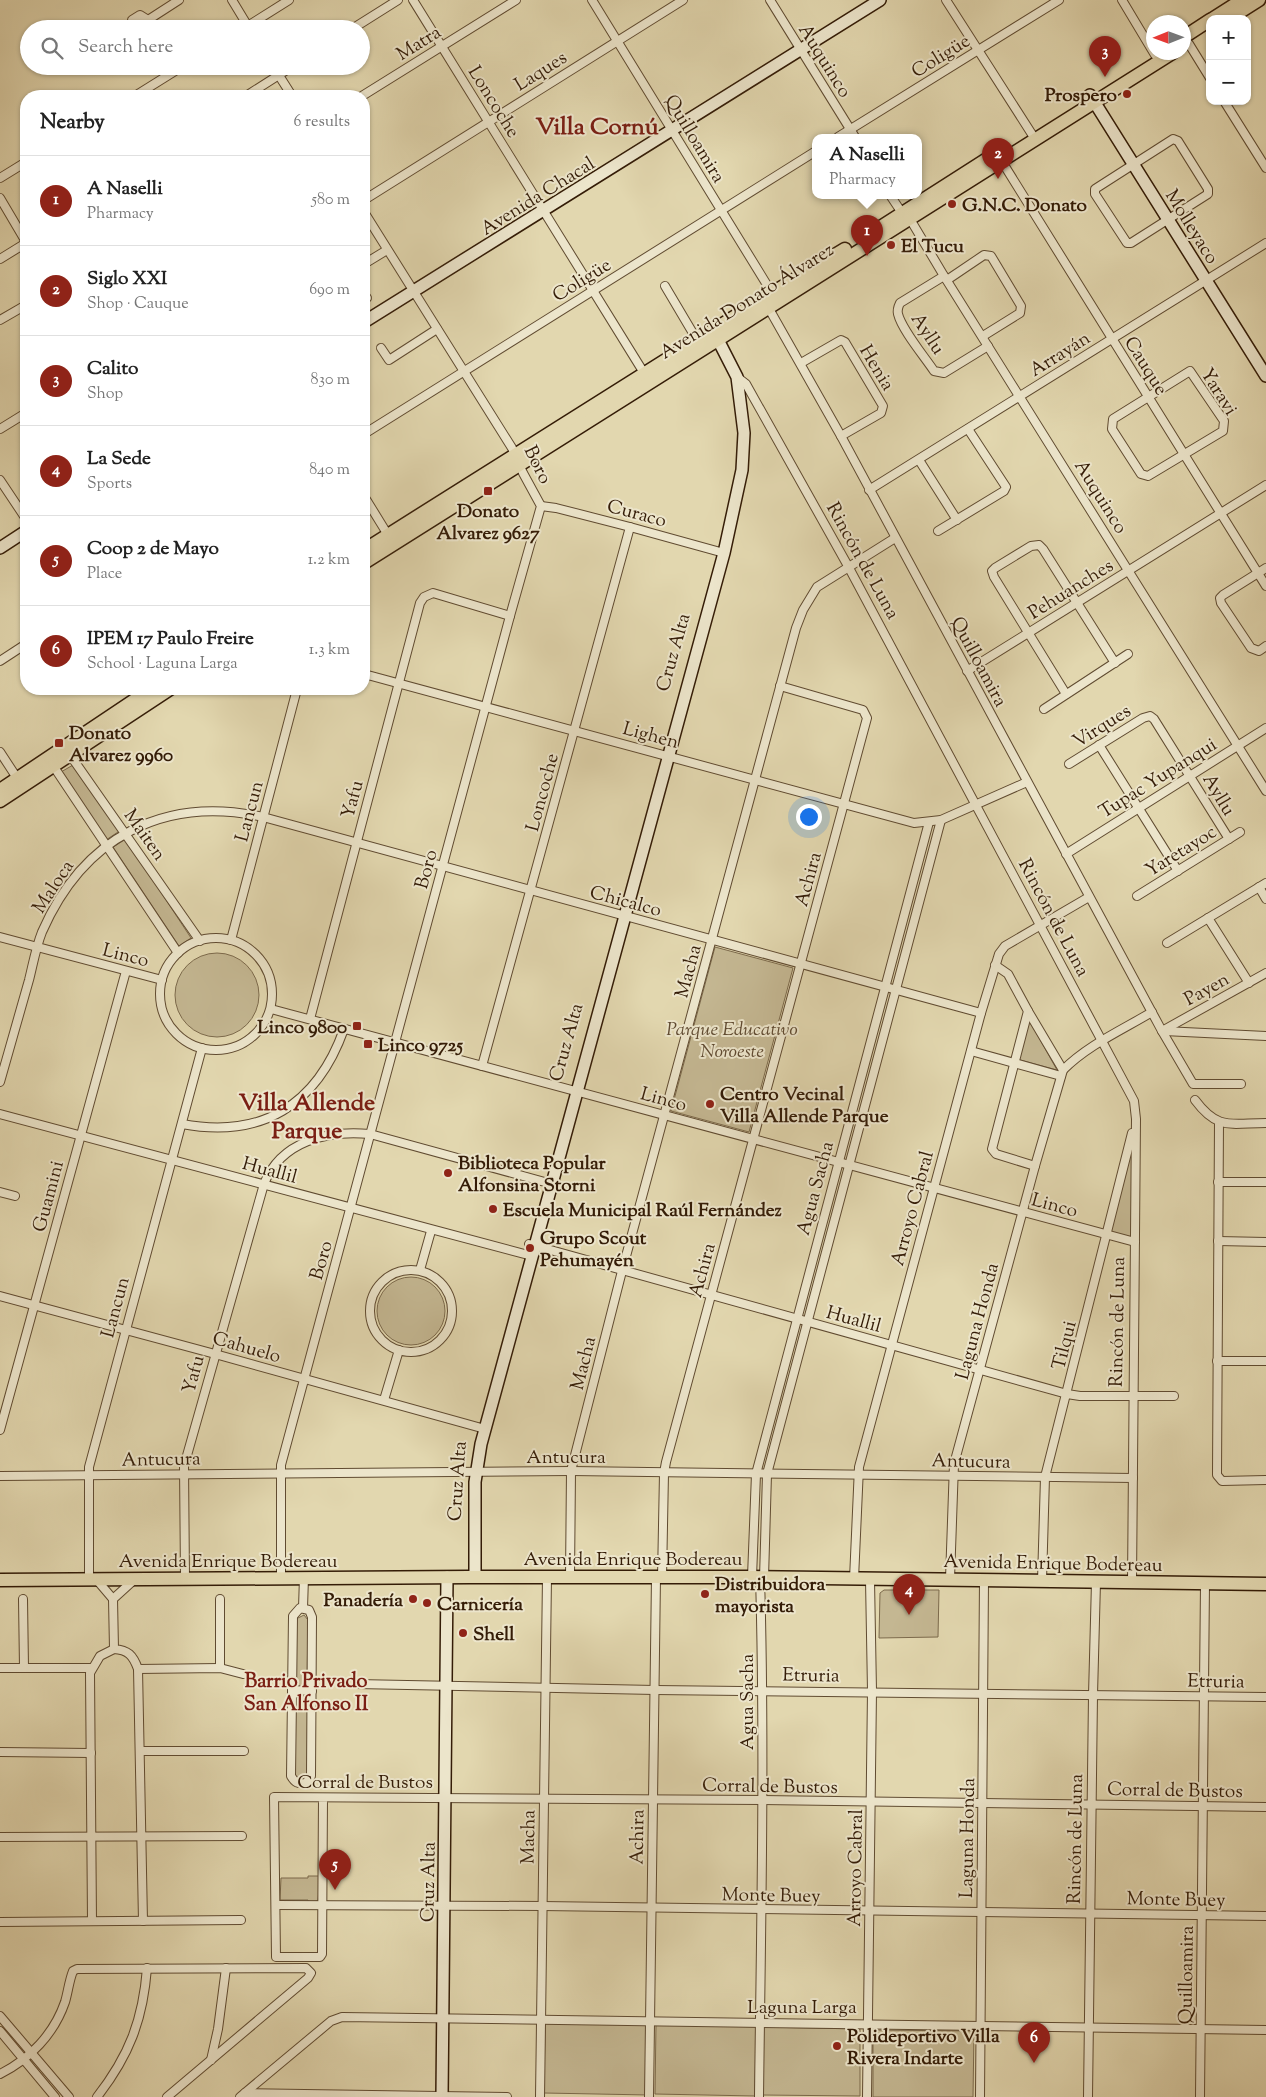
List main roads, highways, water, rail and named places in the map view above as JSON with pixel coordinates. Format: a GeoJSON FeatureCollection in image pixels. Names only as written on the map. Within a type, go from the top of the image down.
{"type":"FeatureCollection","features":[{"type":"Feature","properties":{"kind":"main road","name":"Avenida Chacal"},"geometry":{"type":"LineString","coordinates":[[370,318],[880,0]]}},
{"type":"Feature","properties":{"kind":"main road"},"geometry":{"type":"LineString","coordinates":[[1219,15],[1242,0]]}},
{"type":"Feature","properties":{"kind":"main road"},"geometry":{"type":"LineString","coordinates":[[1235,15],[1259,0]]}},
{"type":"Feature","properties":{"kind":"main road"},"geometry":{"type":"LineString","coordinates":[[1191,37],[1206,24]]}},
{"type":"Feature","properties":{"kind":"main road"},"geometry":{"type":"LineString","coordinates":[[1191,39],[1206,33]]}},
{"type":"Feature","properties":{"kind":"main road","name":"Avenida Donato Álvarez"},"geometry":{"type":"LineString","coordinates":[[1093,98],[1147,60]]}},
{"type":"Feature","properties":{"kind":"main road","name":"Avenida Donato Álvarez"},"geometry":{"type":"LineString","coordinates":[[370,546],[517,459],[716,335],[768,307],[1032,136],[1093,98],[1160,60]]}},
{"type":"Feature","properties":{"kind":"main road","name":"Molleyaco"},"geometry":{"type":"LineString","coordinates":[[1093,98],[1266,376]]}},
{"type":"Feature","properties":{"kind":"main road","name":"Avenida Donato Álvarez"},"geometry":{"type":"LineString","coordinates":[[370,559],[644,373],[697,340],[716,335],[772,293],[1000,160],[1032,136]]}},
{"type":"Feature","properties":{"kind":"main road","name":"Rincón de Luna"},"geometry":{"type":"LineString","coordinates":[[716,335],[737,377]]}},
{"type":"Feature","properties":{"kind":"main road","name":"Cruz Alta"},"geometry":{"type":"LineString","coordinates":[[472,1577],[473,1472],[482,1428],[742,470],[744,453],[742,411],[737,377]]}},
{"type":"Feature","properties":{"kind":"main road"},"geometry":{"type":"LineString","coordinates":[[0,548],[20,535]]}},
{"type":"Feature","properties":{"kind":"main road"},"geometry":{"type":"LineString","coordinates":[[68,750],[139,695]]}},
{"type":"Feature","properties":{"kind":"main road"},"geometry":{"type":"LineString","coordinates":[[0,801],[68,750],[160,695]]}},
{"type":"Feature","properties":{"kind":"main road"},"geometry":{"type":"LineString","coordinates":[[0,790],[17,778],[50,762]]}},
{"type":"Feature","properties":{"kind":"main road","name":"Avenida Enrique Bodereau"},"geometry":{"type":"LineString","coordinates":[[0,1580],[281,1577],[759,1577],[1266,1584]]}},
{"type":"Feature","properties":{"kind":"main road","name":"Cruz Alta"},"geometry":{"type":"LineString","coordinates":[[442,2097],[448,1577]]}},
{"type":"Feature","properties":{"kind":"place","name":"Calito"},"geometry":{"type":"Point","coordinates":[1105,77]}},
{"type":"Feature","properties":{"kind":"place","name":"Prospero"},"geometry":{"type":"Point","coordinates":[1127,94]}},
{"type":"Feature","properties":{"kind":"place","name":"Siglo XXI"},"geometry":{"type":"Point","coordinates":[998,179]}},
{"type":"Feature","properties":{"kind":"place","name":"G.N.C. Donato"},"geometry":{"type":"Point","coordinates":[952,204]}},
{"type":"Feature","properties":{"kind":"place","name":"El Tucu"},"geometry":{"type":"Point","coordinates":[891,245]}},
{"type":"Feature","properties":{"kind":"place","name":"A Naselli"},"geometry":{"type":"Point","coordinates":[867,256]}},
{"type":"Feature","properties":{"kind":"place","name":"Donato Alvarez 9627"},"geometry":{"type":"Point","coordinates":[488,491]}},
{"type":"Feature","properties":{"kind":"place","name":"Donato Alvarez 9960"},"geometry":{"type":"Point","coordinates":[59,743]}},
{"type":"Feature","properties":{"kind":"place","name":"Linco 9800"},"geometry":{"type":"Point","coordinates":[357,1026]}},
{"type":"Feature","properties":{"kind":"place","name":"Linco 9725"},"geometry":{"type":"Point","coordinates":[368,1044]}},
{"type":"Feature","properties":{"kind":"place","name":"Centro Vecinal Villa Allende Parque"},"geometry":{"type":"Point","coordinates":[710,1104]}},
{"type":"Feature","properties":{"kind":"place","name":"Biblioteca Popular Alfonsina Storni"},"geometry":{"type":"Point","coordinates":[448,1173]}},
{"type":"Feature","properties":{"kind":"place","name":"Escuela Municipal Raúl Fernández"},"geometry":{"type":"Point","coordinates":[493,1209]}},
{"type":"Feature","properties":{"kind":"place","name":"Grupo Scout Pehumayén"},"geometry":{"type":"Point","coordinates":[530,1248]}},
{"type":"Feature","properties":{"kind":"place","name":"Distribuidora mayorista"},"geometry":{"type":"Point","coordinates":[705,1594]}},
{"type":"Feature","properties":{"kind":"place","name":"Panadería"},"geometry":{"type":"Point","coordinates":[413,1599]}},
{"type":"Feature","properties":{"kind":"place","name":"Carnicería"},"geometry":{"type":"Point","coordinates":[427,1603]}},
{"type":"Feature","properties":{"kind":"place","name":"La Sede"},"geometry":{"type":"Point","coordinates":[909,1615]}},
{"type":"Feature","properties":{"kind":"place","name":"Shell"},"geometry":{"type":"Point","coordinates":[463,1633]}},
{"type":"Feature","properties":{"kind":"place","name":"Coop 2 de Mayo"},"geometry":{"type":"Point","coordinates":[335,1890]}},
{"type":"Feature","properties":{"kind":"place","name":"Polideportivo Villa Rivera Indarte"},"geometry":{"type":"Point","coordinates":[837,2046]}},
{"type":"Feature","properties":{"kind":"place","name":"IPEM 17 Paulo Freire"},"geometry":{"type":"Point","coordinates":[1034,2063]}},
{"type":"Feature","properties":{"kind":"district","name":"Villa Cornú"},"geometry":{"type":"Point","coordinates":[597,126]}},
{"type":"Feature","properties":{"kind":"district","name":"Villa Allende Parque"},"geometry":{"type":"Point","coordinates":[307,1116]}},
{"type":"Feature","properties":{"kind":"district","name":"Barrio Privado San Alfonso II"},"geometry":{"type":"Point","coordinates":[306,1692]}},
{"type":"Feature","properties":{"kind":"park label","name":"Parque Educativo Noroeste"},"geometry":{"type":"Point","coordinates":[732,1039]}}]}
